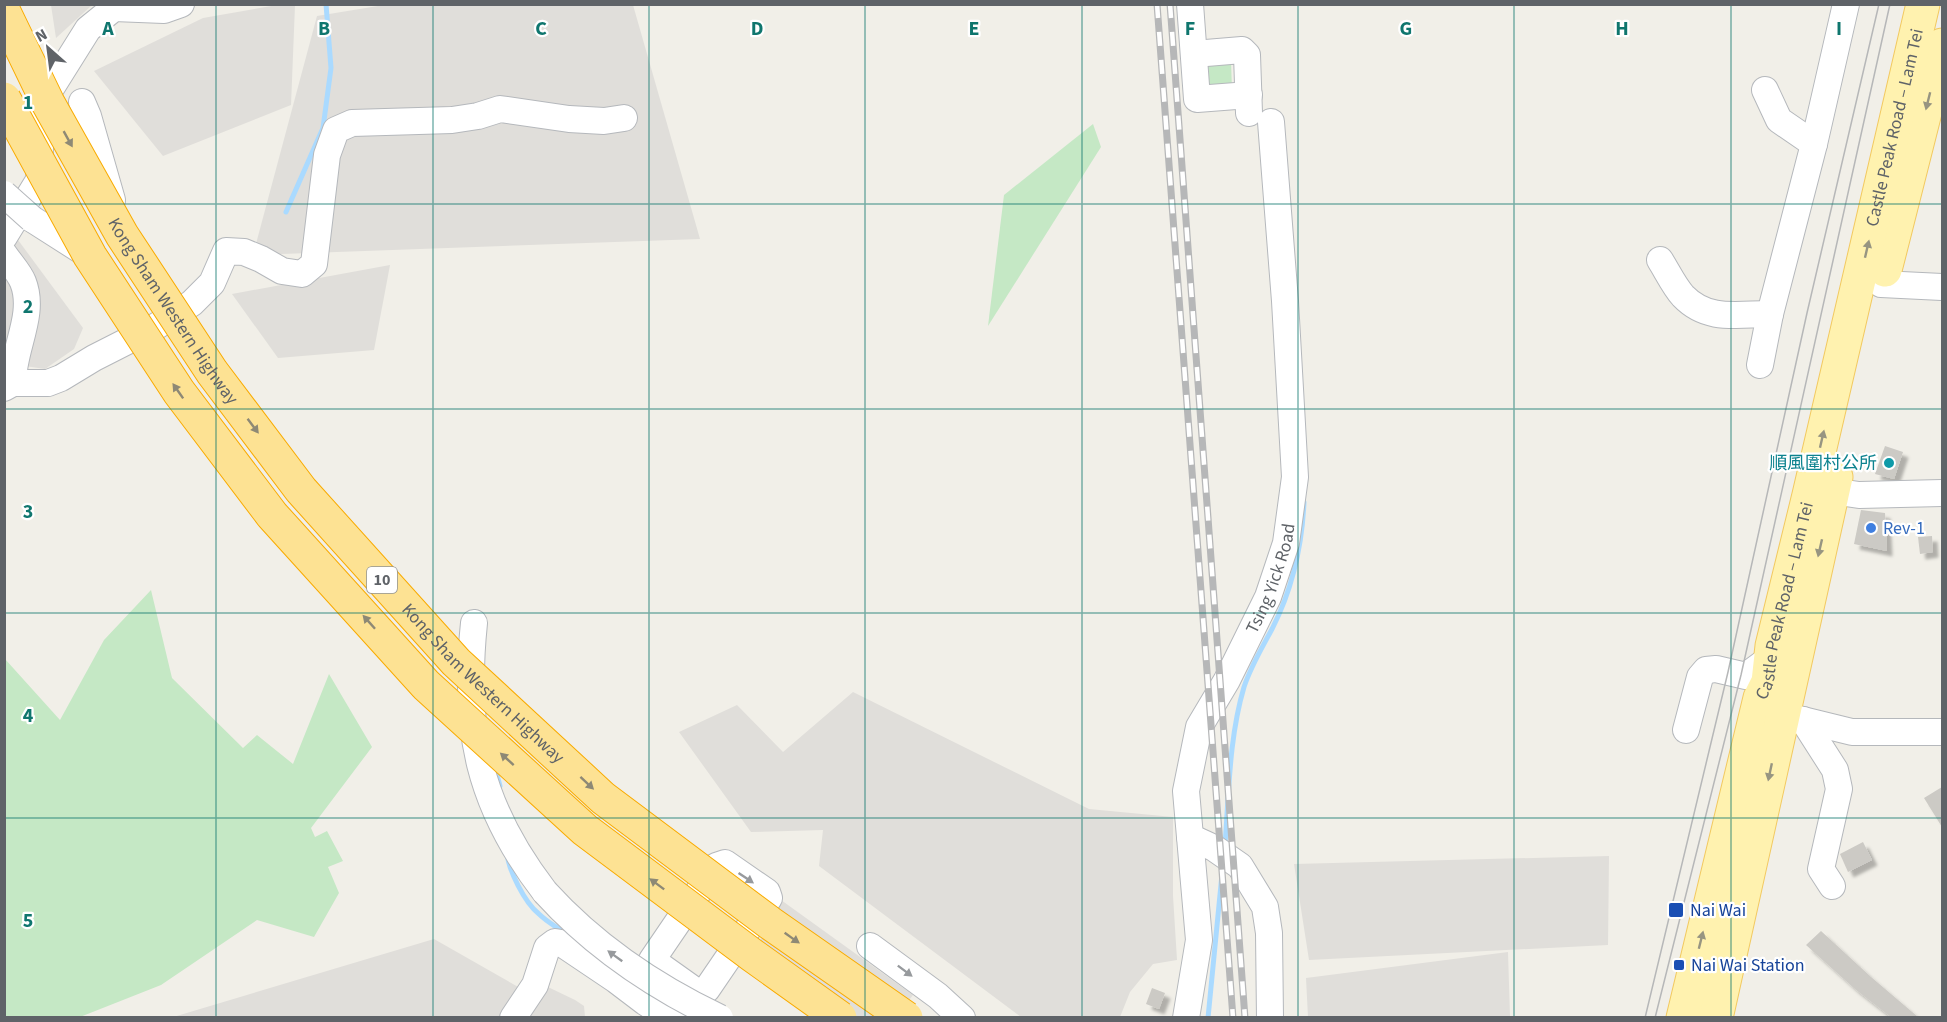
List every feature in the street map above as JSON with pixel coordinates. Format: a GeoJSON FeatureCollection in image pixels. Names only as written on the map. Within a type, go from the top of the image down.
{"type":"FeatureCollection","features":[{"type":"Feature","properties":{"kind":"highway","name":"Kong Sham Western Highway"},"geometry":{"type":"LineString","coordinates":[[4,12],[48,104],[122,235],[212,372],[301,490],[456,662],[603,798],[771,923],[906,1017]]}},
{"type":"Feature","properties":{"kind":"highway","name":"Kong Sham Western Highway"},"geometry":{"type":"LineString","coordinates":[[4,99],[90,256],[179,392],[272,515],[426,685],[585,830],[752,956],[840,1017]]}},
{"type":"Feature","properties":{"kind":"main road","name":"Castle Peak Road – Lam Tei"},"geometry":{"type":"LineString","coordinates":[[1683,1017],[1772,694],[1821,493],[1923,4]]}},
{"type":"Feature","properties":{"kind":"main road","name":"Castle Peak Road – Lam Tei"},"geometry":{"type":"LineString","coordinates":[[1716,1017],[1772,694],[1821,493],[1881,284],[1942,45]]}},
{"type":"Feature","properties":{"kind":"street"},"geometry":{"type":"LineString","coordinates":[[4,237],[39,180],[40,146],[31,120],[88,29],[114,8],[164,10],[181,4]]}},
{"type":"Feature","properties":{"kind":"street"},"geometry":{"type":"LineString","coordinates":[[1190,4],[1197,99],[1256,110]]}},
{"type":"Feature","properties":{"kind":"street"},"geometry":{"type":"LineString","coordinates":[[1760,364],[1846,4]]}},
{"type":"Feature","properties":{"kind":"street","name":"Tsing Yick Road"},"geometry":{"type":"LineString","coordinates":[[1186,1017],[1199,940],[1186,791],[1199,727],[1227,680],[1268,597],[1286,543],[1295,477],[1285,301],[1247,55],[1242,50],[1194,54]]}},
{"type":"Feature","properties":{"kind":"street"},"geometry":{"type":"LineString","coordinates":[[1765,90],[1779,120],[1814,144]]}},
{"type":"Feature","properties":{"kind":"street"},"geometry":{"type":"LineString","coordinates":[[82,102],[122,235]]}},
{"type":"Feature","properties":{"kind":"street"},"geometry":{"type":"LineString","coordinates":[[4,254],[23,282],[26,300],[26,321],[9,385],[48,383],[155,327],[192,303],[212,283],[226,251],[244,252],[282,271],[302,274],[314,264],[327,156],[336,130],[352,123],[452,120],[478,116],[500,109],[569,119],[604,121],[624,118]]}},
{"type":"Feature","properties":{"kind":"street"},"geometry":{"type":"LineString","coordinates":[[4,194],[32,219],[90,256]]}},
{"type":"Feature","properties":{"kind":"street"},"geometry":{"type":"LineString","coordinates":[[1660,260],[1683,295],[1705,312],[1724,316],[1770,315]]}},
{"type":"Feature","properties":{"kind":"street"},"geometry":{"type":"LineString","coordinates":[[1881,284],[1942,287]]}},
{"type":"Feature","properties":{"kind":"street"},"geometry":{"type":"LineString","coordinates":[[1821,493],[1859,495],[1942,493]]}},
{"type":"Feature","properties":{"kind":"street"},"geometry":{"type":"LineString","coordinates":[[474,623],[470,673],[473,734],[488,795],[507,836],[527,868],[564,914],[608,951],[658,984],[720,1017]]}},
{"type":"Feature","properties":{"kind":"street"},"geometry":{"type":"LineString","coordinates":[[1686,730],[1700,677],[1706,670],[1716,669],[1852,732],[1942,732]]}},
{"type":"Feature","properties":{"kind":"street"},"geometry":{"type":"LineString","coordinates":[[1772,694],[1835,770],[1838,778],[1839,789],[1821,869],[1832,886]]}},
{"type":"Feature","properties":{"kind":"street"},"geometry":{"type":"LineString","coordinates":[[1190,837],[1214,848],[1240,866],[1265,907],[1269,933],[1270,1017]]}},
{"type":"Feature","properties":{"kind":"street"},"geometry":{"type":"LineString","coordinates":[[652,960],[697,992],[702,993],[769,898],[767,892],[725,863],[716,866],[652,960],[649,974],[672,1017]]}},
{"type":"Feature","properties":{"kind":"street"},"geometry":{"type":"LineString","coordinates":[[513,1017],[535,985],[547,948],[555,942],[561,943],[662,1013],[672,1017]]}},
{"type":"Feature","properties":{"kind":"street"},"geometry":{"type":"LineString","coordinates":[[870,946],[938,996],[962,1017]]}},
{"type":"Feature","properties":{"kind":"shaded area"},"geometry":{"type":"Polygon","coordinates":[[[51,4],[92,5],[56,38],[51,4]]]}},
{"type":"Feature","properties":{"kind":"shaded area"},"geometry":{"type":"Polygon","coordinates":[[[283,4],[295,5],[291,105],[163,156],[94,71],[203,18],[283,4]]]}},
{"type":"Feature","properties":{"kind":"shaded area"},"geometry":{"type":"Polygon","coordinates":[[[390,4],[633,5],[700,239],[253,255],[317,16],[390,4]]]}},
{"type":"Feature","properties":{"kind":"shaded area"},"geometry":{"type":"Polygon","coordinates":[[[4,221],[83,328],[74,349],[45,369],[5,363],[4,221]]]}},
{"type":"Feature","properties":{"kind":"shaded area"},"geometry":{"type":"Polygon","coordinates":[[[390,265],[374,350],[278,358],[232,294],[390,265]]]}},
{"type":"Feature","properties":{"kind":"shaded area"},"geometry":{"type":"Polygon","coordinates":[[[853,692],[1089,809],[1173,817],[1173,896],[1177,960],[1153,964],[1130,992],[1120,1017],[1021,1017],[819,866],[823,830],[751,832],[679,732],[737,705],[783,752],[853,692]]]}},
{"type":"Feature","properties":{"kind":"shaded area"},"geometry":{"type":"Polygon","coordinates":[[[1609,856],[1608,945],[1309,960],[1294,864],[1609,856]]]}},
{"type":"Feature","properties":{"kind":"shaded area"},"geometry":{"type":"Polygon","coordinates":[[[781,900],[913,995],[896,1017],[816,1017],[743,965],[780,912],[776,909],[781,900]]]}},
{"type":"Feature","properties":{"kind":"shaded area"},"geometry":{"type":"Polygon","coordinates":[[[434,939],[520,988],[499,1017],[170,1018],[434,939]]]}},
{"type":"Feature","properties":{"kind":"shaded area"},"geometry":{"type":"Polygon","coordinates":[[[1508,952],[1510,1017],[1308,1017],[1306,978],[1508,952]]]}},
{"type":"Feature","properties":{"kind":"shaded area"},"geometry":{"type":"Polygon","coordinates":[[[548,987],[584,1006],[585,1017],[524,1018],[548,987]]]}},
{"type":"Feature","properties":{"kind":"green space"},"geometry":{"type":"Polygon","coordinates":[[[1231,61],[1232,90],[1200,92],[1198,63],[1231,61]]]}},
{"type":"Feature","properties":{"kind":"green space"},"geometry":{"type":"Polygon","coordinates":[[[1093,124],[1101,147],[988,326],[1004,195],[1093,124]]]}},
{"type":"Feature","properties":{"kind":"green space"},"geometry":{"type":"Polygon","coordinates":[[[151,590],[172,678],[243,748],[257,735],[293,764],[329,674],[372,747],[311,828],[315,837],[327,831],[343,861],[328,867],[339,893],[314,937],[257,920],[161,985],[80,1017],[5,1017],[5,659],[60,720],[104,640],[151,590]]]}},
{"type":"Feature","properties":{"kind":"building","name":"順風圍村公所"},"geometry":{"type":"Polygon","coordinates":[[[1885,446],[1903,452],[1894,479],[1875,474],[1885,446]]]}},
{"type":"Feature","properties":{"kind":"building","name":"Rev-1"},"geometry":{"type":"Polygon","coordinates":[[[1861,510],[1885,513],[1887,551],[1854,544],[1861,510]]]}},
{"type":"Feature","properties":{"kind":"building"},"geometry":{"type":"Polygon","coordinates":[[[1932,536],[1933,552],[1920,554],[1918,537],[1932,536]]]}},
{"type":"Feature","properties":{"kind":"building"},"geometry":{"type":"Polygon","coordinates":[[[1942,787],[1942,827],[1924,798],[1942,787]]]}},
{"type":"Feature","properties":{"kind":"building"},"geometry":{"type":"Polygon","coordinates":[[[1863,842],[1872,860],[1848,872],[1840,854],[1863,842]]]}},
{"type":"Feature","properties":{"kind":"building"},"geometry":{"type":"Polygon","coordinates":[[[1821,931],[1918,1017],[1891,1017],[1855,989],[1806,945],[1821,931]]]}},
{"type":"Feature","properties":{"kind":"building"},"geometry":{"type":"Polygon","coordinates":[[[1152,988],[1165,993],[1159,1009],[1146,1004],[1152,988]]]}},
{"type":"Feature","properties":{"kind":"waterway"},"geometry":{"type":"LineString","coordinates":[[286,212],[323,128],[331,68],[326,4]]}},
{"type":"Feature","properties":{"kind":"waterway"},"geometry":{"type":"LineString","coordinates":[[1225,845],[1230,765],[1239,706],[1250,672],[1285,599],[1298,551],[1304,502]]}},
{"type":"Feature","properties":{"kind":"waterway"},"geometry":{"type":"LineString","coordinates":[[493,767],[500,786]]}},
{"type":"Feature","properties":{"kind":"waterway"},"geometry":{"type":"LineString","coordinates":[[507,852],[514,877],[528,902],[542,917],[566,934]]}},
{"type":"Feature","properties":{"kind":"waterway"},"geometry":{"type":"LineString","coordinates":[[1208,1018],[1223,864]]}},
{"type":"Feature","properties":{"kind":"tram line"},"geometry":{"type":"LineString","coordinates":[[1645,1018],[1728,672],[1807,313],[1879,4]]}},
{"type":"Feature","properties":{"kind":"tram line"},"geometry":{"type":"LineString","coordinates":[[1655,1018],[1741,675],[1890,4]]}},
{"type":"Feature","properties":{"kind":"railway"},"geometry":{"type":"LineString","coordinates":[[1157,4],[1233,1018]]}},
{"type":"Feature","properties":{"kind":"railway"},"geometry":{"type":"LineString","coordinates":[[1170,4],[1245,1018]]}},
{"type":"Feature","properties":{"kind":"place","name":"順風圍村公所"},"geometry":{"type":"Point","coordinates":[1889,463]}},
{"type":"Feature","properties":{"kind":"place","name":"Rev-1"},"geometry":{"type":"Point","coordinates":[1871,528]}},
{"type":"Feature","properties":{"kind":"place","name":"Nai Wai"},"geometry":{"type":"Point","coordinates":[1676,910]}},
{"type":"Feature","properties":{"kind":"place","name":"Nai Wai Station"},"geometry":{"type":"Point","coordinates":[1679,965]}}]}
